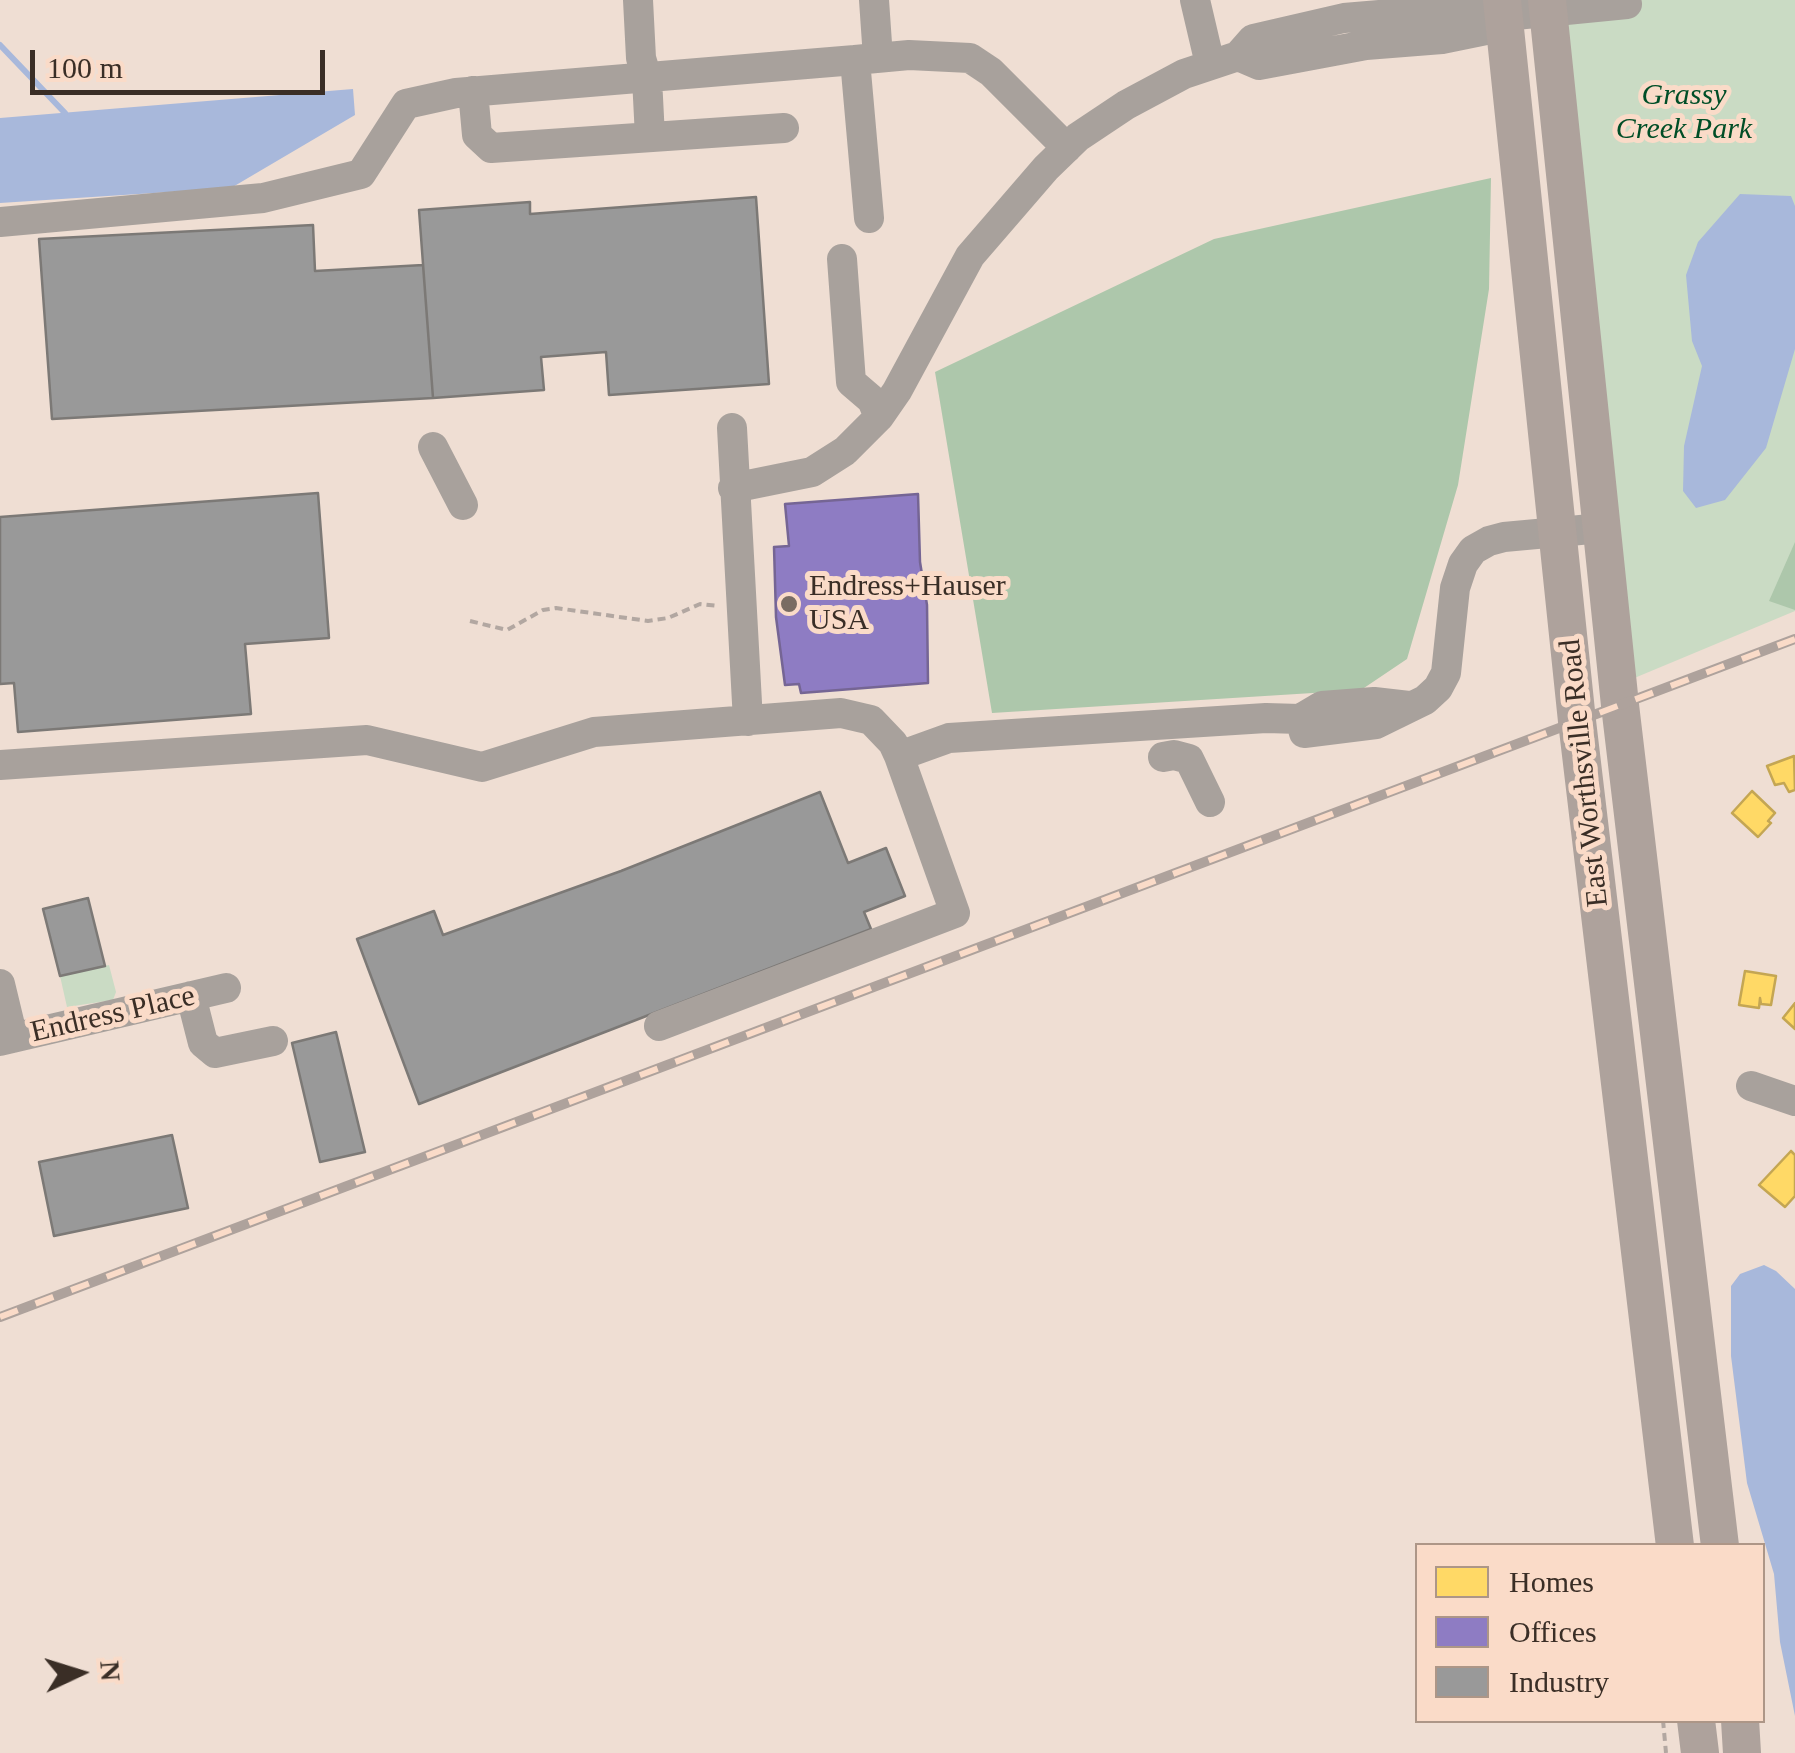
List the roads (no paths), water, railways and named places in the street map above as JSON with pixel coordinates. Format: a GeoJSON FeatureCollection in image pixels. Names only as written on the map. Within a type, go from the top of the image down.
{"type":"FeatureCollection","features":[{"type":"Feature","properties":{"kind":"main road","name":"East Worthsville Road"},"geometry":{"type":"LineString","coordinates":[[1548,6],[1602,528],[1720,1543]]}},
{"type":"Feature","properties":{"kind":"main road","name":"East Worthsville Road"},"geometry":{"type":"LineString","coordinates":[[1500,11],[1560,530],[1577,722],[1675,1543]]}},
{"type":"Feature","properties":{"kind":"main road"},"geometry":{"type":"LineString","coordinates":[[1696,1723],[1700,1753]]}},
{"type":"Feature","properties":{"kind":"main road"},"geometry":{"type":"LineString","coordinates":[[1740,1723],[1742,1753]]}},
{"type":"Feature","properties":{"kind":"street"},"geometry":{"type":"LineString","coordinates":[[638,0],[650,137]]}},
{"type":"Feature","properties":{"kind":"street"},"geometry":{"type":"LineString","coordinates":[[869,218],[866,59],[874,0]]}},
{"type":"Feature","properties":{"kind":"street"},"geometry":{"type":"LineString","coordinates":[[1195,0],[1224,60]]}},
{"type":"Feature","properties":{"kind":"street"},"geometry":{"type":"LineString","coordinates":[[733,488],[812,472],[845,451],[880,418],[970,256],[1008,210],[1067,148],[1126,106],[1184,74],[1224,60],[1253,39],[1344,18],[1484,6],[1500,11],[1627,4]]}},
{"type":"Feature","properties":{"kind":"street"},"geometry":{"type":"LineString","coordinates":[[0,222],[264,198],[361,174],[406,104],[473,92],[910,55],[970,58],[991,72],[1067,148]]}},
{"type":"Feature","properties":{"kind":"street"},"geometry":{"type":"LineString","coordinates":[[473,92],[477,135],[491,148],[784,128]]}},
{"type":"Feature","properties":{"kind":"street"},"geometry":{"type":"LineString","coordinates":[[842,260],[851,382],[872,400],[880,418]]}},
{"type":"Feature","properties":{"kind":"street"},"geometry":{"type":"LineString","coordinates":[[732,428],[748,721]]}},
{"type":"Feature","properties":{"kind":"street"},"geometry":{"type":"LineString","coordinates":[[433,448],[463,505]]}},
{"type":"Feature","properties":{"kind":"street"},"geometry":{"type":"LineString","coordinates":[[899,756],[949,738],[1266,718],[1302,726],[1322,706],[1374,702],[1409,706],[1425,700],[1446,673],[1455,588],[1463,564],[1473,550],[1489,540],[1602,528]]}},
{"type":"Feature","properties":{"kind":"street"},"geometry":{"type":"LineString","coordinates":[[0,766],[367,740],[482,767],[578,735],[856,714],[871,720],[893,743],[899,756],[955,913],[659,1026]]}},
{"type":"Feature","properties":{"kind":"street"},"geometry":{"type":"LineString","coordinates":[[1163,757],[1174,754],[1189,759],[1210,802]]}},
{"type":"Feature","properties":{"kind":"street"},"geometry":{"type":"LineString","coordinates":[[0,984],[6,1040]]}},
{"type":"Feature","properties":{"kind":"street","name":"Endress Place"},"geometry":{"type":"LineString","coordinates":[[6,1040],[226,988]]}},
{"type":"Feature","properties":{"kind":"street"},"geometry":{"type":"LineString","coordinates":[[191,996],[203,1043],[215,1053],[273,1041]]}},
{"type":"Feature","properties":{"kind":"street"},"geometry":{"type":"LineString","coordinates":[[1751,1086],[1795,1101]]}},
{"type":"Feature","properties":{"kind":"water"},"geometry":{"type":"Polygon","coordinates":[[[353,89],[355,115],[231,188],[0,203],[0,118],[353,89]]]}},
{"type":"Feature","properties":{"kind":"water"},"geometry":{"type":"Polygon","coordinates":[[[1740,194],[1791,196],[1795,206],[1795,349],[1766,448],[1725,500],[1696,508],[1683,491],[1684,446],[1702,366],[1692,341],[1686,275],[1698,242],[1740,194]]]}},
{"type":"Feature","properties":{"kind":"water"},"geometry":{"type":"Polygon","coordinates":[[[1764,1265],[1795,1289],[1795,1716],[1780,1642],[1774,1574],[1747,1483],[1731,1356],[1731,1286],[1740,1274],[1764,1265]]]}},
{"type":"Feature","properties":{"kind":"waterway"},"geometry":{"type":"LineString","coordinates":[[0,45],[65,113]]}},
{"type":"Feature","properties":{"kind":"railway"},"geometry":{"type":"LineString","coordinates":[[0,1317],[1795,639]]}},
{"type":"Feature","properties":{"kind":"place","name":"Endress+Hauser USA"},"geometry":{"type":"Point","coordinates":[789,604]}},
{"type":"Feature","properties":{"kind":"park label","name":"Grassy Creek Park"},"geometry":{"type":"Point","coordinates":[1684,113]}}]}
